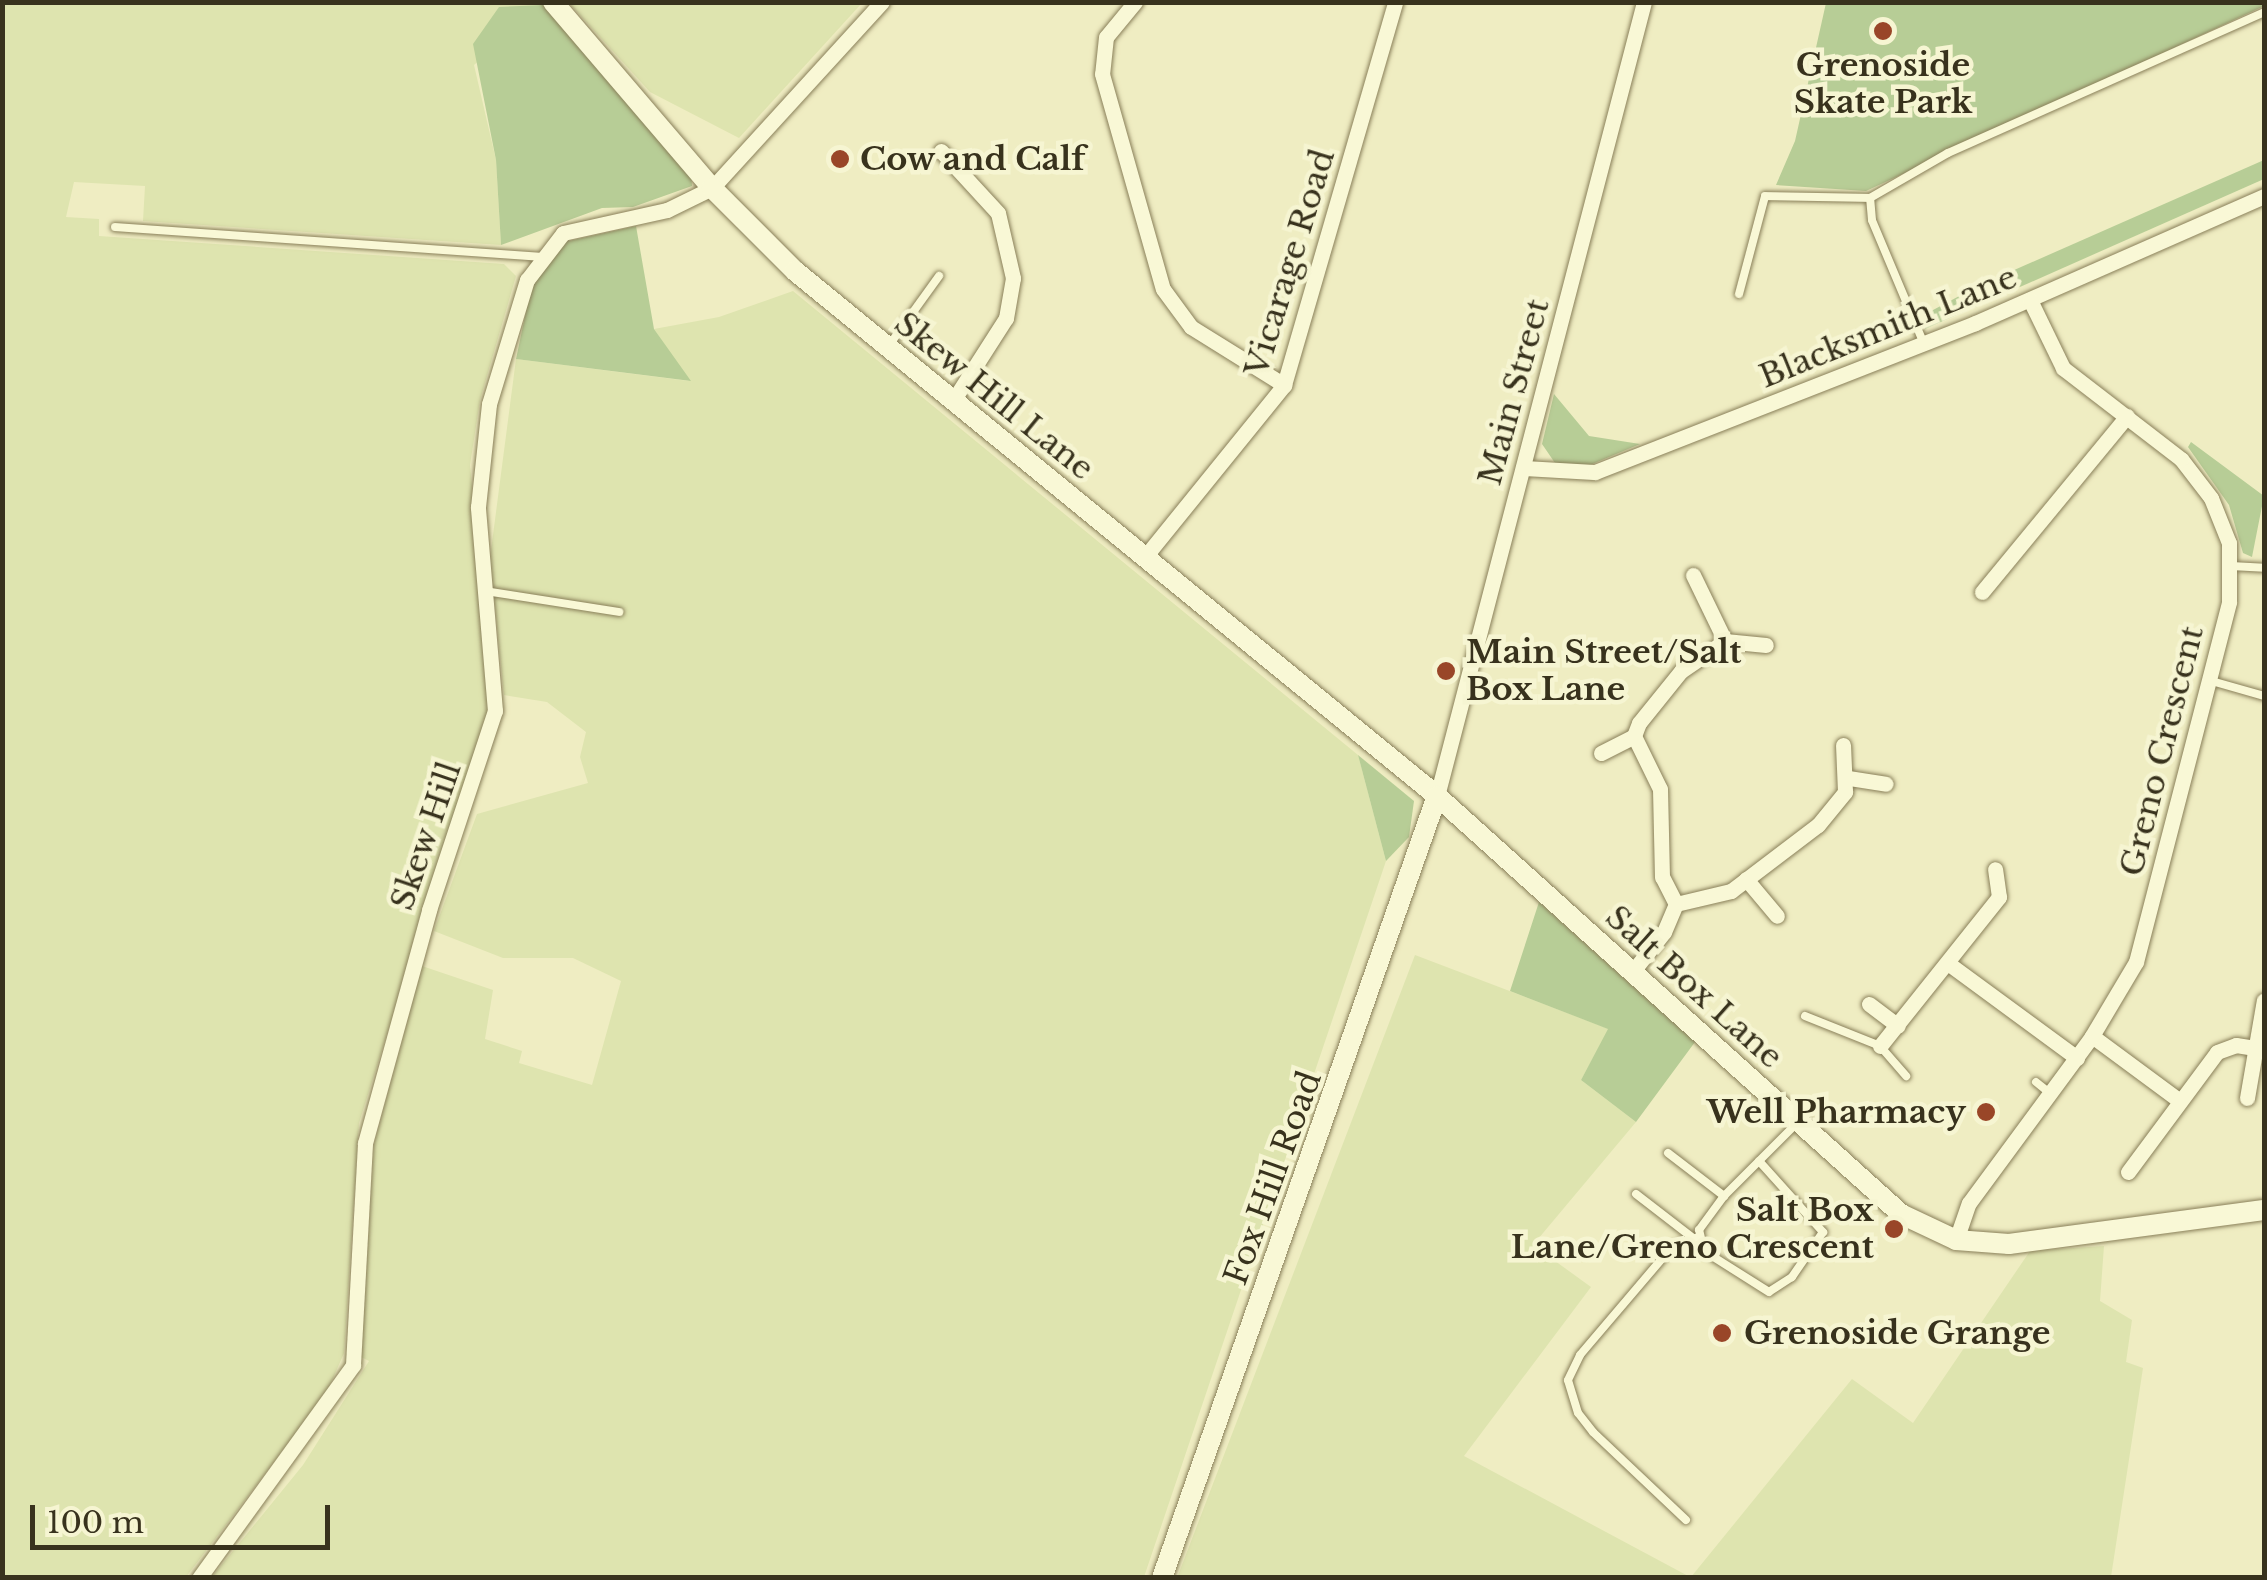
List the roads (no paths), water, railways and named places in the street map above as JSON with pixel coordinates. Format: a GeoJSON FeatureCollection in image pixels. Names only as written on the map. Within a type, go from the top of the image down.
{"type":"FeatureCollection","features":[{"type":"Feature","properties":{"kind":"street","name":"Skew Hill Lane"},"geometry":{"type":"LineString","coordinates":[[553,2],[712,188],[794,271],[1437,796]]}},
{"type":"Feature","properties":{"kind":"street"},"geometry":{"type":"LineString","coordinates":[[539,257],[564,233],[667,210],[712,188],[882,2]]}},
{"type":"Feature","properties":{"kind":"street"},"geometry":{"type":"LineString","coordinates":[[1135,2],[1106,37],[1102,74],[1164,289],[1191,327],[1284,385]]}},
{"type":"Feature","properties":{"kind":"street","name":"Vicarage Road"},"geometry":{"type":"LineString","coordinates":[[1144,558],[1284,385],[1395,2]]}},
{"type":"Feature","properties":{"kind":"street","name":"Main Street"},"geometry":{"type":"LineString","coordinates":[[1437,796],[1644,2]]}},
{"type":"Feature","properties":{"kind":"street"},"geometry":{"type":"LineString","coordinates":[[942,152],[998,213],[1012,278],[1006,318],[953,401]]}},
{"type":"Feature","properties":{"kind":"street","name":"Blacksmith Lane"},"geometry":{"type":"LineString","coordinates":[[1523,468],[1595,472],[1924,344],[2264,196]]}},
{"type":"Feature","properties":{"kind":"street","name":"Skew Hill"},"geometry":{"type":"LineString","coordinates":[[199,1578],[353,1365],[366,1142],[429,910],[495,711],[496,666],[483,590],[478,508],[490,404],[509,330],[539,257]]}},
{"type":"Feature","properties":{"kind":"street","name":"Greno Crescent"},"geometry":{"type":"LineString","coordinates":[[1956,1240],[1969,1203],[2078,1058],[2136,962],[2229,602],[2231,566],[2222,522],[2199,479],[2052,355],[2030,300]]}},
{"type":"Feature","properties":{"kind":"street"},"geometry":{"type":"LineString","coordinates":[[1982,592],[2126,416]]}},
{"type":"Feature","properties":{"kind":"street"},"geometry":{"type":"LineString","coordinates":[[1693,575],[1725,641]]}},
{"type":"Feature","properties":{"kind":"street"},"geometry":{"type":"LineString","coordinates":[[1602,752],[1634,736],[1664,688],[1725,641],[1766,645]]}},
{"type":"Feature","properties":{"kind":"street"},"geometry":{"type":"LineString","coordinates":[[1633,971],[1664,932],[1676,904],[1660,864],[1660,789],[1634,736]]}},
{"type":"Feature","properties":{"kind":"street"},"geometry":{"type":"LineString","coordinates":[[1676,904],[1731,891],[1818,825],[1849,778],[1844,745]]}},
{"type":"Feature","properties":{"kind":"street"},"geometry":{"type":"LineString","coordinates":[[1849,778],[1886,784]]}},
{"type":"Feature","properties":{"kind":"street","name":"Salt Box Lane"},"geometry":{"type":"LineString","coordinates":[[1437,796],[1901,1214],[1956,1240],[2032,1244],[2264,1210]]}},
{"type":"Feature","properties":{"kind":"street","name":"Fox Hill Road"},"geometry":{"type":"LineString","coordinates":[[1162,1578],[1437,796]]}},
{"type":"Feature","properties":{"kind":"street"},"geometry":{"type":"LineString","coordinates":[[1880,1046],[1949,964],[1998,897],[1995,869]]}},
{"type":"Feature","properties":{"kind":"street"},"geometry":{"type":"LineString","coordinates":[[1746,880],[1777,916]]}},
{"type":"Feature","properties":{"kind":"street"},"geometry":{"type":"LineString","coordinates":[[1949,964],[2078,1058]]}},
{"type":"Feature","properties":{"kind":"street"},"geometry":{"type":"LineString","coordinates":[[2248,1098],[2264,1000]]}},
{"type":"Feature","properties":{"kind":"street"},"geometry":{"type":"LineString","coordinates":[[1868,1004],[1898,1026]]}},
{"type":"Feature","properties":{"kind":"street"},"geometry":{"type":"LineString","coordinates":[[2092,1036],[2180,1101]]}},
{"type":"Feature","properties":{"kind":"street"},"geometry":{"type":"LineString","coordinates":[[2128,1172],[2226,1046],[2255,1048]]}},
{"type":"Feature","properties":{"kind":"lane"},"geometry":{"type":"LineString","coordinates":[[1739,294],[1765,196],[1870,198],[1948,154],[2264,12]]}},
{"type":"Feature","properties":{"kind":"lane"},"geometry":{"type":"LineString","coordinates":[[1870,198],[1872,220],[1924,344]]}},
{"type":"Feature","properties":{"kind":"lane"},"geometry":{"type":"LineString","coordinates":[[115,227],[539,257]]}},
{"type":"Feature","properties":{"kind":"lane"},"geometry":{"type":"LineString","coordinates":[[888,348],[939,276]]}},
{"type":"Feature","properties":{"kind":"lane"},"geometry":{"type":"LineString","coordinates":[[2231,566],[2264,568]]}},
{"type":"Feature","properties":{"kind":"lane"},"geometry":{"type":"LineString","coordinates":[[483,590],[619,612]]}},
{"type":"Feature","properties":{"kind":"lane"},"geometry":{"type":"LineString","coordinates":[[2208,680],[2264,696]]}},
{"type":"Feature","properties":{"kind":"lane"},"geometry":{"type":"LineString","coordinates":[[1805,1016],[1880,1046],[1906,1076]]}},
{"type":"Feature","properties":{"kind":"lane"},"geometry":{"type":"LineString","coordinates":[[2036,1082],[2051,1094]]}},
{"type":"Feature","properties":{"kind":"lane"},"geometry":{"type":"LineString","coordinates":[[1686,1520],[1594,1432],[1578,1412],[1568,1380],[1580,1355],[1654,1267],[1672,1247],[1696,1237],[1724,1196],[1798,1122]]}},
{"type":"Feature","properties":{"kind":"lane"},"geometry":{"type":"LineString","coordinates":[[1668,1153],[1724,1196]]}},
{"type":"Feature","properties":{"kind":"lane"},"geometry":{"type":"LineString","coordinates":[[1636,1194],[1696,1237],[1704,1251],[1758,1290],[1780,1288],[1823,1232],[1759,1161]]}},
{"type":"Feature","properties":{"kind":"place","name":"Grenoside Skate Park"},"geometry":{"type":"Point","coordinates":[1883,31]}},
{"type":"Feature","properties":{"kind":"place","name":"Cow and Calf"},"geometry":{"type":"Point","coordinates":[840,159]}},
{"type":"Feature","properties":{"kind":"place","name":"Main Street/Salt Box Lane"},"geometry":{"type":"Point","coordinates":[1446,671]}},
{"type":"Feature","properties":{"kind":"place","name":"Well Pharmacy"},"geometry":{"type":"Point","coordinates":[1986,1112]}},
{"type":"Feature","properties":{"kind":"place","name":"Salt Box Lane/Greno Crescent"},"geometry":{"type":"Point","coordinates":[1894,1229]}},
{"type":"Feature","properties":{"kind":"place","name":"Grenoside Grange"},"geometry":{"type":"Point","coordinates":[1722,1333]}}]}
